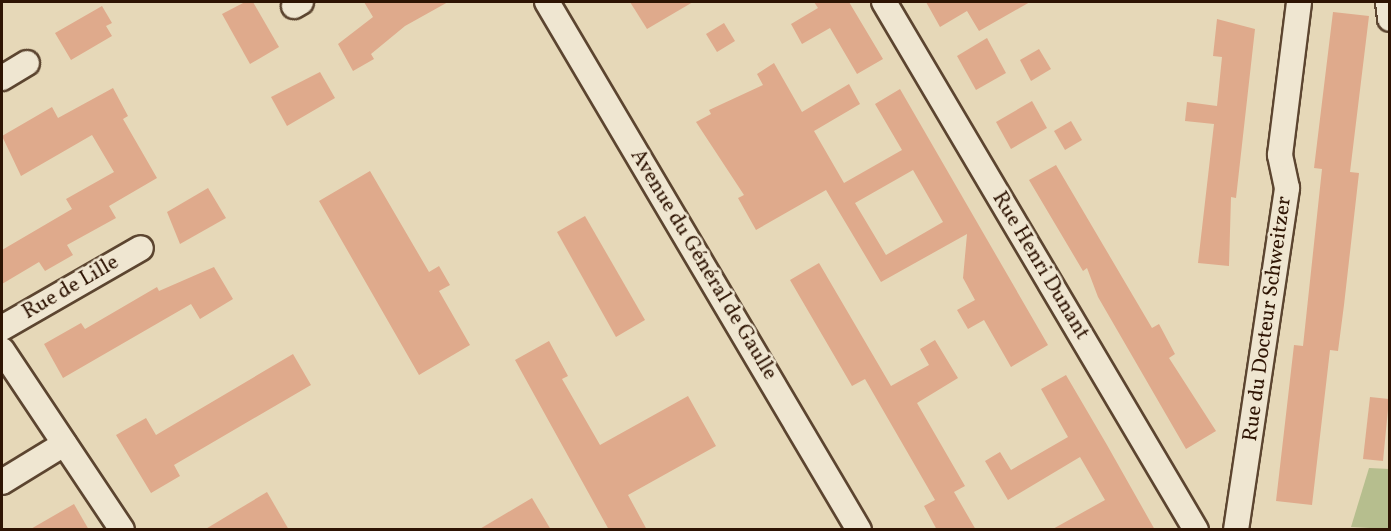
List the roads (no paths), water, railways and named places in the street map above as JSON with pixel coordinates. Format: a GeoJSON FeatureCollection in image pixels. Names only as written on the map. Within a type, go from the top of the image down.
{"type":"FeatureCollection","features":[{"type":"Feature","properties":{"kind":"street","name":"Avenue du Général de Gaulle"},"geometry":{"type":"LineString","coordinates":[[547,2],[859,530]]}},
{"type":"Feature","properties":{"kind":"street","name":"Rue Henri Dunant"},"geometry":{"type":"LineString","coordinates":[[884,2],[1196,530]]}},
{"type":"Feature","properties":{"kind":"street","name":"Rue du Docteur Schweitzer"},"geometry":{"type":"LineString","coordinates":[[1236,530],[1287,188],[1280,155],[1299,2]]}},
{"type":"Feature","properties":{"kind":"street"},"geometry":{"type":"LineString","coordinates":[[1388,2],[1389,19]]}},
{"type":"Feature","properties":{"kind":"street"},"geometry":{"type":"LineString","coordinates":[[2,78],[27,63]]}},
{"type":"Feature","properties":{"kind":"street","name":"Rue de Lille"},"geometry":{"type":"LineString","coordinates":[[2,328],[141,248]]}},
{"type":"Feature","properties":{"kind":"street"},"geometry":{"type":"LineString","coordinates":[[2,350],[122,530]]}},
{"type":"Feature","properties":{"kind":"street"},"geometry":{"type":"LineString","coordinates":[[2,482],[64,444]]}}]}
